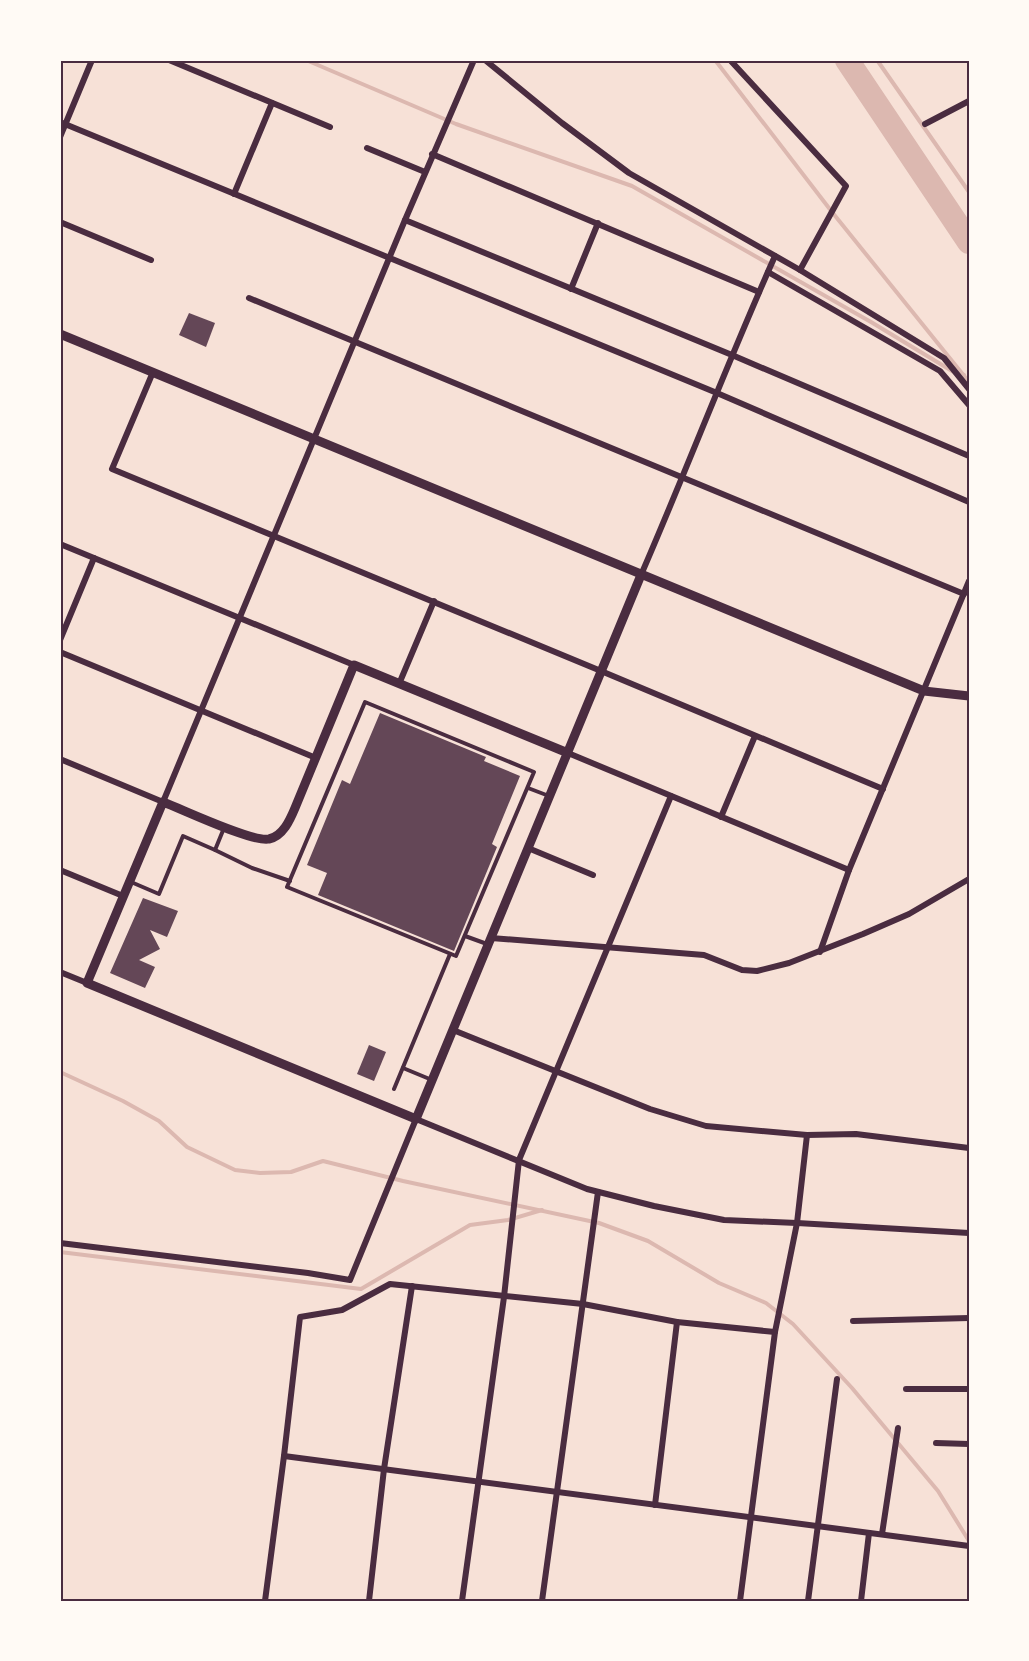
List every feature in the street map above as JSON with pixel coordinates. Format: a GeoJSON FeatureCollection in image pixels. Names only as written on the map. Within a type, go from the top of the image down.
{"type":"FeatureCollection","features":[{"type":"Feature","properties":{"kind":"street"},"geometry":{"type":"LineString","coordinates":[[60,137],[63,123],[92,60]]}},
{"type":"Feature","properties":{"kind":"street"},"geometry":{"type":"LineString","coordinates":[[169,60],[330,127]]}},
{"type":"Feature","properties":{"kind":"street"},"geometry":{"type":"LineString","coordinates":[[87,983],[432,154],[474,60]]}},
{"type":"Feature","properties":{"kind":"street"},"geometry":{"type":"LineString","coordinates":[[486,60],[562,123],[629,173],[800,270],[944,358],[969,389]]}},
{"type":"Feature","properties":{"kind":"street"},"geometry":{"type":"LineString","coordinates":[[730,60],[846,186],[800,270]]}},
{"type":"Feature","properties":{"kind":"street"},"geometry":{"type":"LineString","coordinates":[[925,124],[969,101]]}},
{"type":"Feature","properties":{"kind":"street"},"geometry":{"type":"LineString","coordinates":[[234,194],[272,103]]}},
{"type":"Feature","properties":{"kind":"street"},"geometry":{"type":"LineString","coordinates":[[63,123],[717,393],[969,502]]}},
{"type":"Feature","properties":{"kind":"street"},"geometry":{"type":"LineString","coordinates":[[367,148],[425,172]]}},
{"type":"Feature","properties":{"kind":"street"},"geometry":{"type":"LineString","coordinates":[[432,154],[759,292]]}},
{"type":"Feature","properties":{"kind":"street"},"geometry":{"type":"LineString","coordinates":[[405,220],[969,456]]}},
{"type":"Feature","properties":{"kind":"street"},"geometry":{"type":"LineString","coordinates":[[60,222],[151,260]]}},
{"type":"Feature","properties":{"kind":"street"},"geometry":{"type":"LineString","coordinates":[[572,289],[598,223]]}},
{"type":"Feature","properties":{"kind":"street"},"geometry":{"type":"LineString","coordinates":[[60,1244],[350,1280],[732,355],[776,256]]}},
{"type":"Feature","properties":{"kind":"street"},"geometry":{"type":"LineString","coordinates":[[768,272],[940,371],[969,405]]}},
{"type":"Feature","properties":{"kind":"street"},"geometry":{"type":"LineString","coordinates":[[249,298],[964,594]]}},
{"type":"Feature","properties":{"kind":"street"},"geometry":{"type":"LineString","coordinates":[[60,334],[924,690],[969,696]]}},
{"type":"Feature","properties":{"kind":"street"},"geometry":{"type":"LineString","coordinates":[[153,372],[112,469],[883,789]]}},
{"type":"Feature","properties":{"kind":"street"},"geometry":{"type":"LineString","coordinates":[[60,544],[849,870]]}},
{"type":"Feature","properties":{"kind":"street"},"geometry":{"type":"LineString","coordinates":[[60,640],[94,558]]}},
{"type":"Feature","properties":{"kind":"street"},"geometry":{"type":"LineString","coordinates":[[820,952],[849,870],[969,581]]}},
{"type":"Feature","properties":{"kind":"street"},"geometry":{"type":"LineString","coordinates":[[399,684],[434,602]]}},
{"type":"Feature","properties":{"kind":"street"},"geometry":{"type":"LineString","coordinates":[[60,652],[316,758]]}},
{"type":"Feature","properties":{"kind":"street"},"geometry":{"type":"LineString","coordinates":[[60,759],[246,836],[268,840],[285,828],[290,819],[354,665]]}},
{"type":"Feature","properties":{"kind":"street"},"geometry":{"type":"LineString","coordinates":[[721,817],[755,736]]}},
{"type":"Feature","properties":{"kind":"street"},"geometry":{"type":"LineString","coordinates":[[462,1601],[504,1297],[519,1160],[671,796]]}},
{"type":"Feature","properties":{"kind":"street"},"geometry":{"type":"LineString","coordinates":[[528,848],[593,875]]}},
{"type":"Feature","properties":{"kind":"street"},"geometry":{"type":"LineString","coordinates":[[60,870],[123,896]]}},
{"type":"Feature","properties":{"kind":"street"},"geometry":{"type":"LineString","coordinates":[[490,941],[704,955],[742,970],[757,971],[820,952],[909,914],[969,879]]}},
{"type":"Feature","properties":{"kind":"street"},"geometry":{"type":"LineString","coordinates":[[60,972],[598,1192],[724,1220],[969,1233]]}},
{"type":"Feature","properties":{"kind":"street"},"geometry":{"type":"LineString","coordinates":[[453,1030],[650,1109],[706,1126],[807,1135],[856,1134],[969,1148]]}},
{"type":"Feature","properties":{"kind":"street"},"geometry":{"type":"LineString","coordinates":[[740,1601],[776,1332],[797,1223],[807,1135]]}},
{"type":"Feature","properties":{"kind":"street"},"geometry":{"type":"LineString","coordinates":[[542,1601],[598,1192]]}},
{"type":"Feature","properties":{"kind":"street"},"geometry":{"type":"LineString","coordinates":[[265,1601],[300,1317],[342,1310],[390,1284],[583,1304],[677,1322],[776,1332]]}},
{"type":"Feature","properties":{"kind":"street"},"geometry":{"type":"LineString","coordinates":[[369,1601],[384,1469],[412,1287]]}},
{"type":"Feature","properties":{"kind":"street"},"geometry":{"type":"LineString","coordinates":[[853,1321],[969,1318]]}},
{"type":"Feature","properties":{"kind":"street"},"geometry":{"type":"LineString","coordinates":[[655,1506],[677,1322]]}},
{"type":"Feature","properties":{"kind":"street"},"geometry":{"type":"LineString","coordinates":[[808,1601],[837,1379]]}},
{"type":"Feature","properties":{"kind":"street"},"geometry":{"type":"LineString","coordinates":[[906,1389],[969,1389]]}},
{"type":"Feature","properties":{"kind":"street"},"geometry":{"type":"LineString","coordinates":[[882,1534],[898,1428]]}},
{"type":"Feature","properties":{"kind":"street"},"geometry":{"type":"LineString","coordinates":[[936,1443],[969,1444]]}},
{"type":"Feature","properties":{"kind":"street"},"geometry":{"type":"LineString","coordinates":[[284,1456],[969,1546]]}},
{"type":"Feature","properties":{"kind":"street"},"geometry":{"type":"LineString","coordinates":[[861,1601],[869,1533]]}},
{"type":"Feature","properties":{"kind":"lane"},"geometry":{"type":"LineString","coordinates":[[365,702],[534,772],[456,956],[288,887],[290,880],[365,702]]}},
{"type":"Feature","properties":{"kind":"lane"},"geometry":{"type":"LineString","coordinates":[[528,788],[550,797]]}},
{"type":"Feature","properties":{"kind":"lane"},"geometry":{"type":"LineString","coordinates":[[215,850],[225,827]]}},
{"type":"Feature","properties":{"kind":"lane"},"geometry":{"type":"LineString","coordinates":[[130,882],[159,894],[183,836],[252,868],[290,880]]}},
{"type":"Feature","properties":{"kind":"lane"},"geometry":{"type":"LineString","coordinates":[[465,936],[490,941]]}},
{"type":"Feature","properties":{"kind":"lane"},"geometry":{"type":"LineString","coordinates":[[394,1089],[450,954]]}},
{"type":"Feature","properties":{"kind":"lane"},"geometry":{"type":"LineString","coordinates":[[403,1068],[432,1080]]}},
{"type":"Feature","properties":{"kind":"building"},"geometry":{"type":"Polygon","coordinates":[[[189,313],[215,323],[206,347],[179,335],[189,313]]]}},
{"type":"Feature","properties":{"kind":"building"},"geometry":{"type":"Polygon","coordinates":[[[380,713],[486,757],[484,761],[520,776],[492,844],[497,847],[454,951],[318,895],[327,873],[307,865],[342,780],[350,784],[380,713]]]}},
{"type":"Feature","properties":{"kind":"building"},"geometry":{"type":"Polygon","coordinates":[[[143,898],[178,911],[167,937],[150,930],[160,949],[139,960],[155,967],[145,988],[110,973],[143,898]]]}},
{"type":"Feature","properties":{"kind":"building"},"geometry":{"type":"Polygon","coordinates":[[[369,1045],[386,1052],[374,1081],[357,1074],[369,1045]]]}},
{"type":"Feature","properties":{"kind":"waterway"},"geometry":{"type":"LineString","coordinates":[[306,60],[456,124],[632,186],[871,322],[952,371],[964,375]]}},
{"type":"Feature","properties":{"kind":"waterway"},"geometry":{"type":"LineString","coordinates":[[715,60],[832,212],[969,382]]}},
{"type":"Feature","properties":{"kind":"waterway"},"geometry":{"type":"LineString","coordinates":[[847,60],[969,242]]}},
{"type":"Feature","properties":{"kind":"waterway"},"geometry":{"type":"LineString","coordinates":[[877,60],[969,192]]}},
{"type":"Feature","properties":{"kind":"waterway"},"geometry":{"type":"LineString","coordinates":[[60,1072],[123,1101],[159,1121],[187,1147],[235,1170],[260,1173],[291,1172],[323,1161],[403,1181],[599,1223],[648,1241],[719,1283],[766,1303],[793,1324],[852,1388],[938,1491],[969,1541]]}},
{"type":"Feature","properties":{"kind":"waterway"},"geometry":{"type":"LineString","coordinates":[[60,1252],[361,1289],[470,1225],[508,1220],[542,1210]]}}]}
